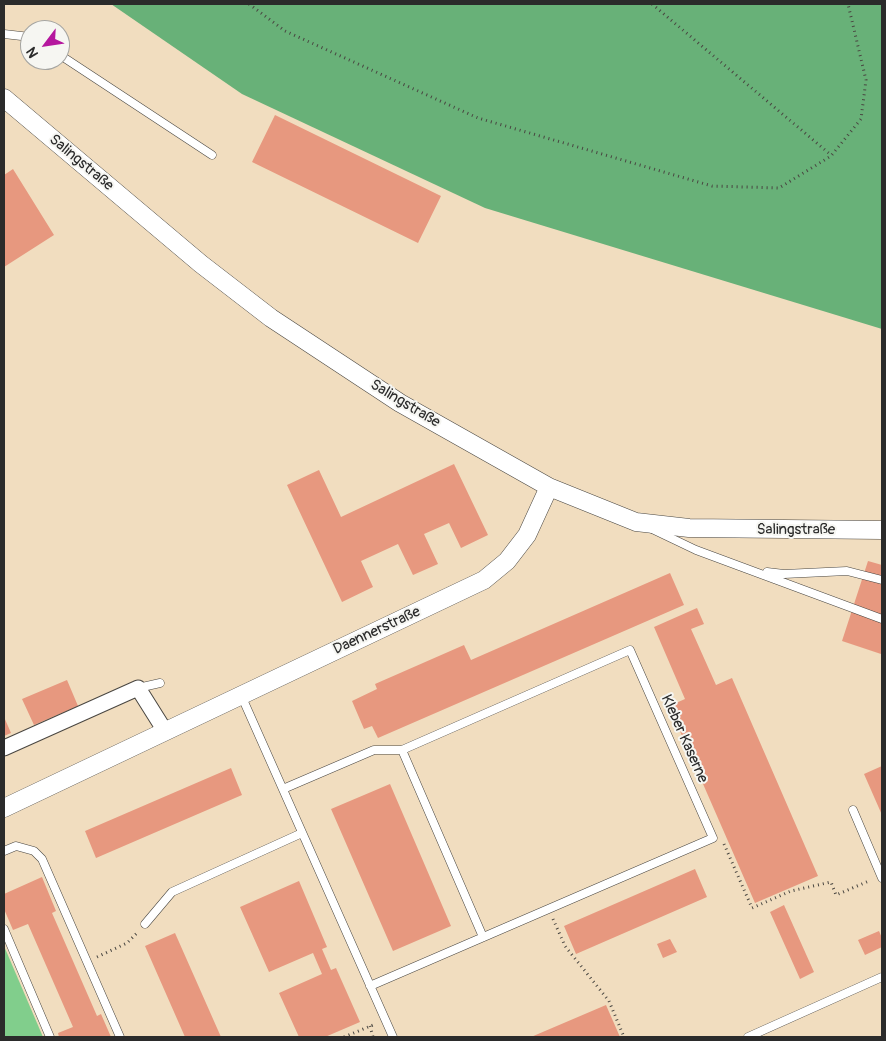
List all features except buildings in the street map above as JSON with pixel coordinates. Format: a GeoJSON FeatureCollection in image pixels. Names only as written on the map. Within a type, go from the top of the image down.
{"type":"FeatureCollection","features":[{"type":"Feature","properties":{"kind":"street","name":"Salingstraße"},"geometry":{"type":"LineString","coordinates":[[4,98],[201,264],[271,318],[400,403],[549,487],[636,522],[689,528],[882,530]]}},
{"type":"Feature","properties":{"kind":"street","name":"Daennerstraße"},"geometry":{"type":"LineString","coordinates":[[4,808],[484,580],[507,561],[527,535],[549,487]]}},
{"type":"Feature","properties":{"kind":"street"},"geometry":{"type":"LineString","coordinates":[[4,748],[138,688],[165,731]]}},
{"type":"Feature","properties":{"kind":"lane"},"geometry":{"type":"LineString","coordinates":[[4,34],[20,36]]}},
{"type":"Feature","properties":{"kind":"lane"},"geometry":{"type":"LineString","coordinates":[[70,62],[212,155]]}},
{"type":"Feature","properties":{"kind":"lane"},"geometry":{"type":"LineString","coordinates":[[636,522],[696,550],[882,619]]}},
{"type":"Feature","properties":{"kind":"lane"},"geometry":{"type":"LineString","coordinates":[[755,571],[784,574],[847,572],[882,580]]}},
{"type":"Feature","properties":{"kind":"lane","name":"Kleber Kaserne"},"geometry":{"type":"LineString","coordinates":[[283,789],[374,750],[402,750],[630,650],[713,838]]}},
{"type":"Feature","properties":{"kind":"lane"},"geometry":{"type":"LineString","coordinates":[[138,688],[160,683]]}},
{"type":"Feature","properties":{"kind":"lane"},"geometry":{"type":"LineString","coordinates":[[242,695],[393,1037]]}},
{"type":"Feature","properties":{"kind":"lane"},"geometry":{"type":"LineString","coordinates":[[402,750],[483,937]]}},
{"type":"Feature","properties":{"kind":"lane"},"geometry":{"type":"LineString","coordinates":[[853,810],[882,877]]}},
{"type":"Feature","properties":{"kind":"lane"},"geometry":{"type":"LineString","coordinates":[[145,924],[172,892],[302,833]]}},
{"type":"Feature","properties":{"kind":"lane"},"geometry":{"type":"LineString","coordinates":[[370,986],[713,838]]}},
{"type":"Feature","properties":{"kind":"lane"},"geometry":{"type":"LineString","coordinates":[[4,851],[16,846],[34,851],[42,859],[120,1037]]}},
{"type":"Feature","properties":{"kind":"lane"},"geometry":{"type":"LineString","coordinates":[[4,929],[50,1037]]}},
{"type":"Feature","properties":{"kind":"lane"},"geometry":{"type":"LineString","coordinates":[[748,1037],[882,977]]}},
{"type":"Feature","properties":{"kind":"path"},"geometry":{"type":"LineString","coordinates":[[249,4],[284,31],[478,118],[712,186],[779,188],[831,156],[861,119],[866,80],[848,4]]}},
{"type":"Feature","properties":{"kind":"path"},"geometry":{"type":"LineString","coordinates":[[652,4],[831,156]]}},
{"type":"Feature","properties":{"kind":"path"},"geometry":{"type":"LineString","coordinates":[[713,838],[722,838],[752,908],[791,891],[831,882],[836,895],[882,877]]}},
{"type":"Feature","properties":{"kind":"path"},"geometry":{"type":"LineString","coordinates":[[549,909],[565,946],[608,1001],[624,1037]]}},
{"type":"Feature","properties":{"kind":"path"},"geometry":{"type":"LineString","coordinates":[[87,961],[128,943],[145,924]]}},
{"type":"Feature","properties":{"kind":"path"},"geometry":{"type":"LineString","coordinates":[[344,1037],[370,1026],[386,1022]]}},
{"type":"Feature","properties":{"kind":"path"},"geometry":{"type":"LineString","coordinates":[[370,1026],[373,1037]]}},
{"type":"Feature","properties":{"kind":"green space"},"geometry":{"type":"Polygon","coordinates":[[[111,4],[882,4],[882,329],[485,208],[242,94],[111,4]]]}},
{"type":"Feature","properties":{"kind":"green space"},"geometry":{"type":"Polygon","coordinates":[[[4,946],[43,1037],[4,1037],[4,946]]]}}]}
